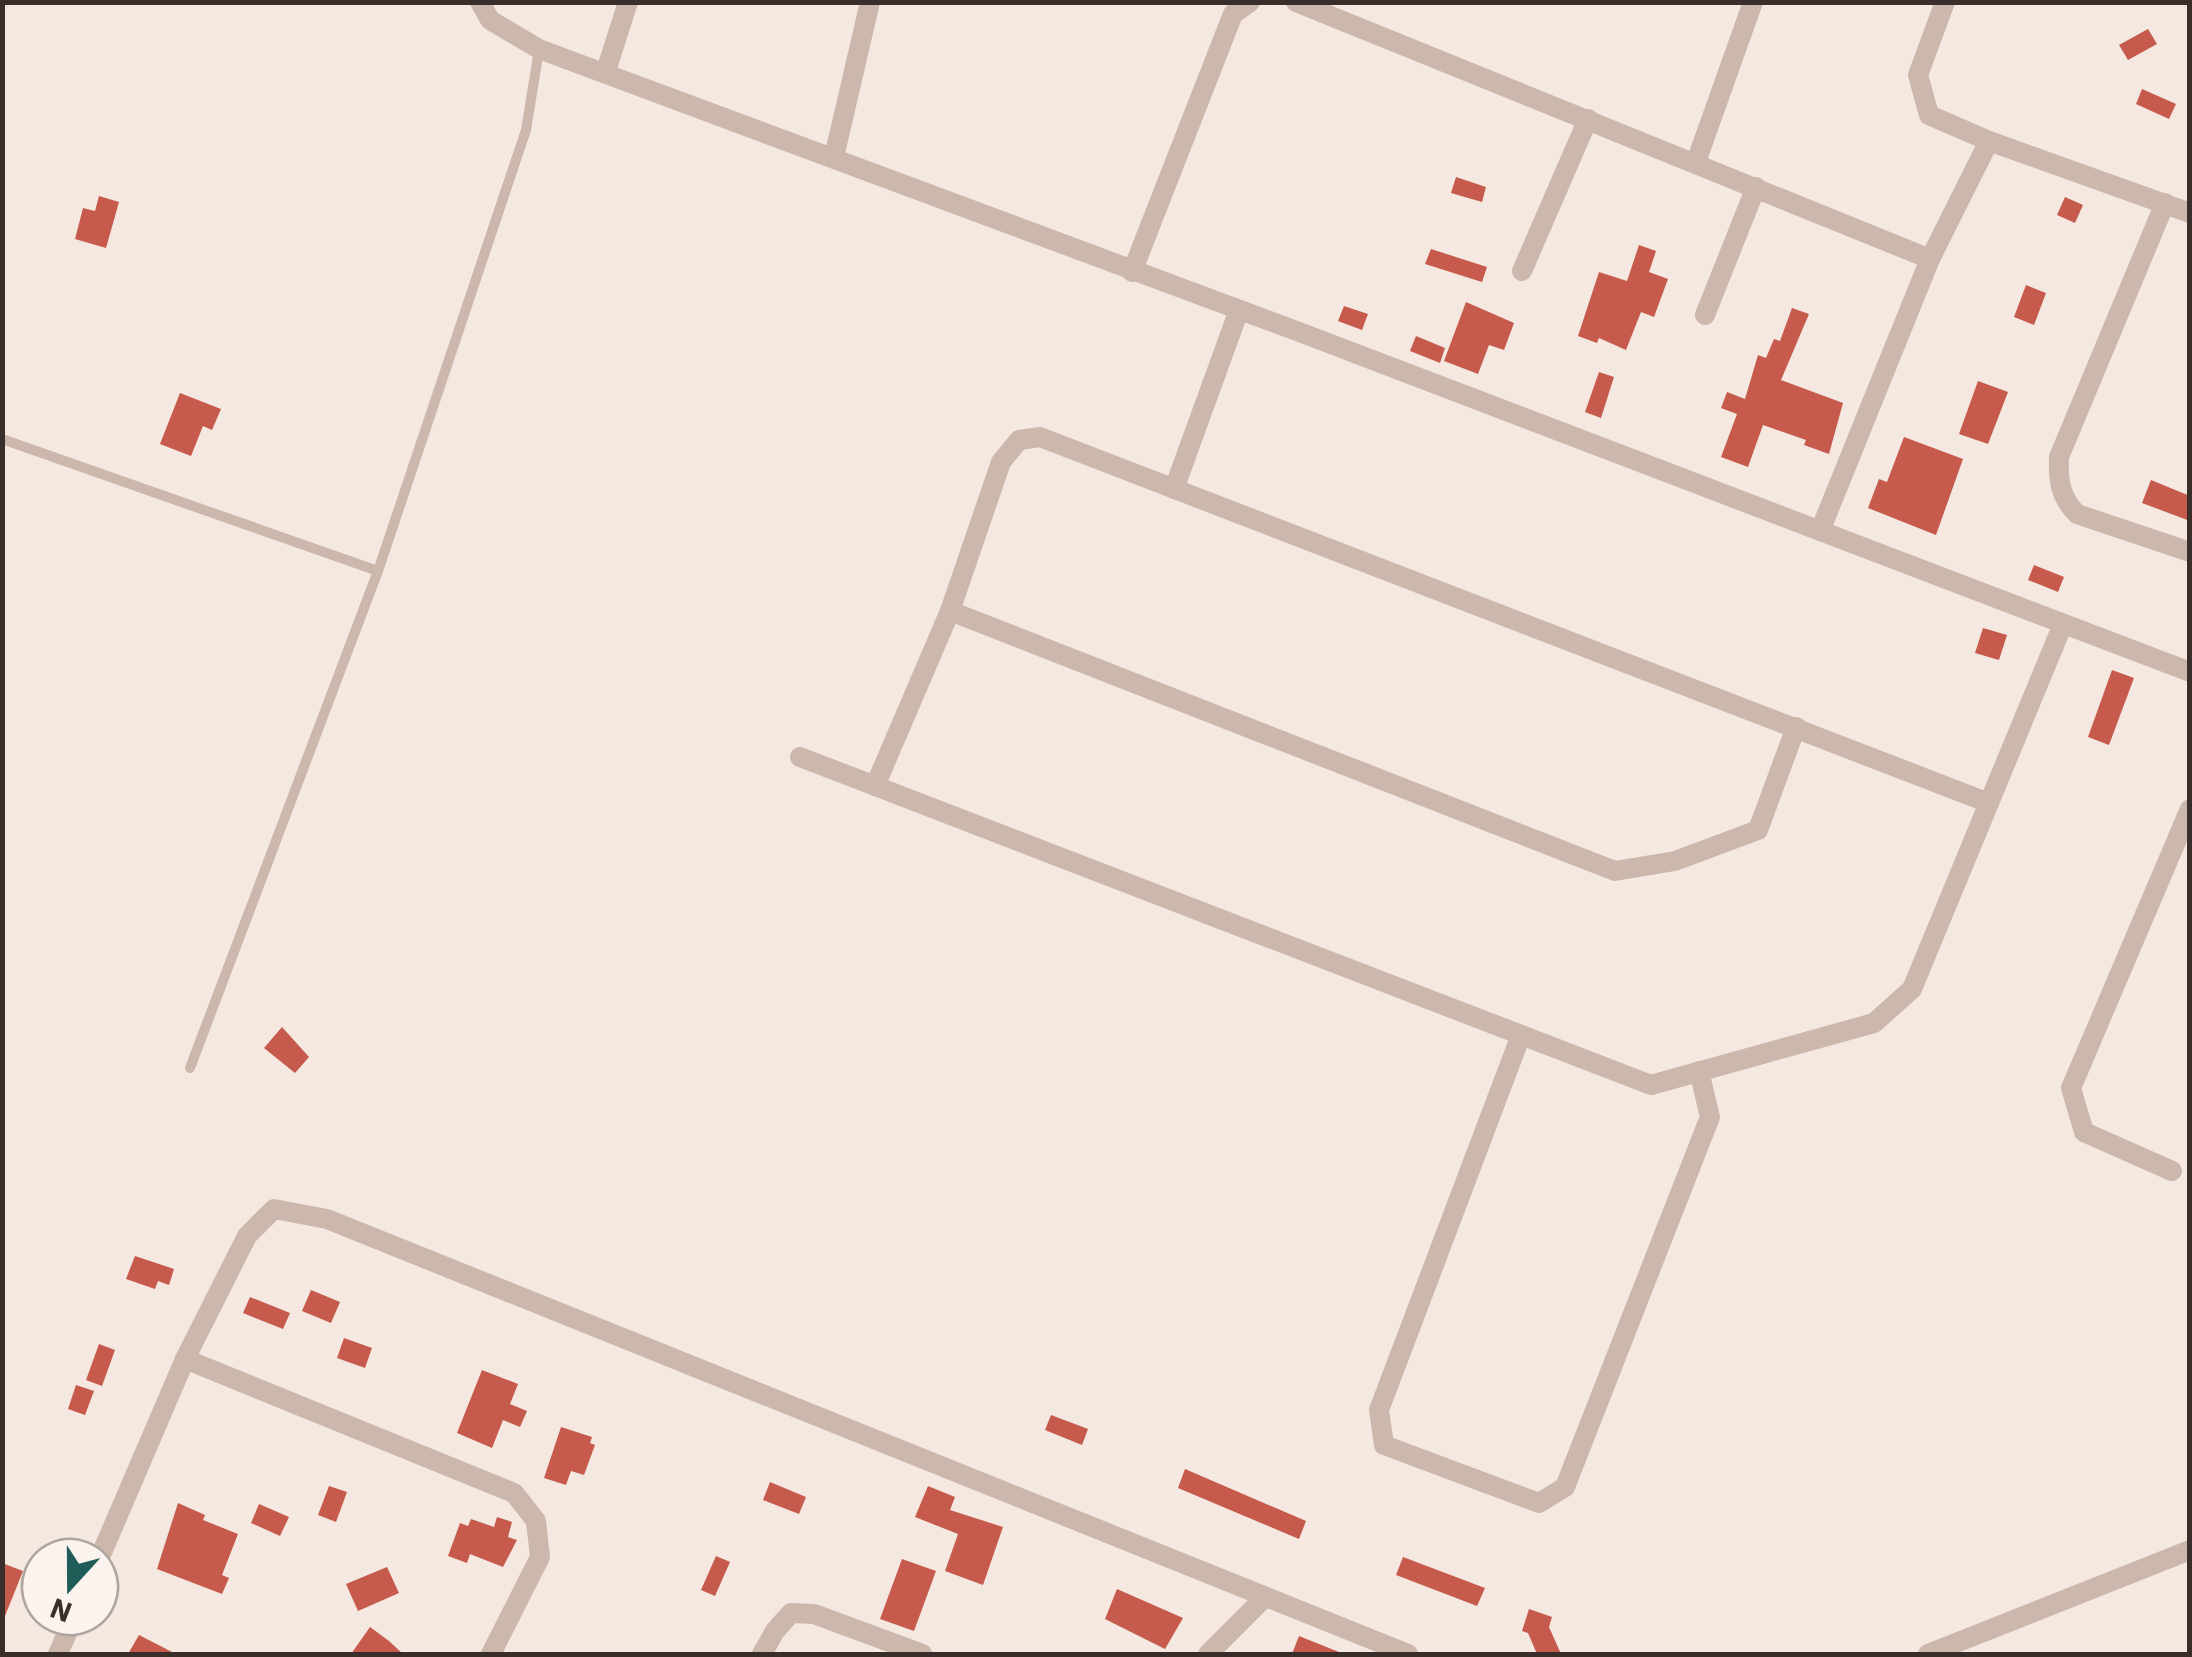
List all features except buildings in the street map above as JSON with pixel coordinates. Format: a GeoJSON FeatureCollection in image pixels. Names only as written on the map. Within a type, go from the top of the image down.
{"type":"FeatureCollection","features":[{"type":"Feature","properties":{"kind":"street"},"geometry":{"type":"LineString","coordinates":[[480,2],[490,20],[539,49],[834,157],[2190,672]]}},
{"type":"Feature","properties":{"kind":"street"},"geometry":{"type":"LineString","coordinates":[[606,71],[628,2]]}},
{"type":"Feature","properties":{"kind":"street"},"geometry":{"type":"LineString","coordinates":[[834,157],[870,2]]}},
{"type":"Feature","properties":{"kind":"street"},"geometry":{"type":"LineString","coordinates":[[1132,272],[1233,14],[1250,2]]}},
{"type":"Feature","properties":{"kind":"street"},"geometry":{"type":"LineString","coordinates":[[1296,2],[1930,259]]}},
{"type":"Feature","properties":{"kind":"street"},"geometry":{"type":"LineString","coordinates":[[1696,162],[1753,2]]}},
{"type":"Feature","properties":{"kind":"street"},"geometry":{"type":"LineString","coordinates":[[1945,2],[1918,76],[1930,116],[1989,142],[2190,212]]}},
{"type":"Feature","properties":{"kind":"street"},"geometry":{"type":"LineString","coordinates":[[1522,271],[1588,119]]}},
{"type":"Feature","properties":{"kind":"street"},"geometry":{"type":"LineString","coordinates":[[1820,531],[1930,259],[1989,142]]}},
{"type":"Feature","properties":{"kind":"street"},"geometry":{"type":"LineString","coordinates":[[1705,315],[1756,187]]}},
{"type":"Feature","properties":{"kind":"street"},"geometry":{"type":"LineString","coordinates":[[2165,203],[2058,457],[2058,480],[2066,502],[2077,514],[2190,552]]}},
{"type":"Feature","properties":{"kind":"street"},"geometry":{"type":"LineString","coordinates":[[1174,489],[1238,310]]}},
{"type":"Feature","properties":{"kind":"street"},"geometry":{"type":"LineString","coordinates":[[875,786],[950,611],[1002,462],[1018,440],[1040,437],[1988,803]]}},
{"type":"Feature","properties":{"kind":"street"},"geometry":{"type":"LineString","coordinates":[[950,611],[1614,871],[1674,860],[1758,830],[1796,727]]}},
{"type":"Feature","properties":{"kind":"street"},"geometry":{"type":"LineString","coordinates":[[800,756],[1651,1085],[1874,1022],[1912,989],[2063,624]]}},
{"type":"Feature","properties":{"kind":"street"},"geometry":{"type":"LineString","coordinates":[[2172,1171],[2084,1132],[2071,1088],[2190,808]]}},
{"type":"Feature","properties":{"kind":"street"},"geometry":{"type":"LineString","coordinates":[[1521,1035],[1379,1410],[1384,1445],[1539,1503],[1565,1487],[1710,1117],[1700,1071]]}},
{"type":"Feature","properties":{"kind":"street"},"geometry":{"type":"LineString","coordinates":[[109,1537],[185,1360],[247,1236],[274,1210],[327,1219],[1408,1654]]}},
{"type":"Feature","properties":{"kind":"street"},"geometry":{"type":"LineString","coordinates":[[185,1360],[514,1493],[536,1520],[540,1557],[490,1654]]}},
{"type":"Feature","properties":{"kind":"street"},"geometry":{"type":"LineString","coordinates":[[1928,1654],[2190,1550]]}},
{"type":"Feature","properties":{"kind":"street"},"geometry":{"type":"LineString","coordinates":[[1208,1654],[1264,1598]]}},
{"type":"Feature","properties":{"kind":"street"},"geometry":{"type":"LineString","coordinates":[[762,1654],[774,1631],[791,1614],[814,1614],[922,1654]]}},
{"type":"Feature","properties":{"kind":"lane"},"geometry":{"type":"LineString","coordinates":[[190,1068],[378,571],[526,130],[539,49]]}},
{"type":"Feature","properties":{"kind":"lane"},"geometry":{"type":"LineString","coordinates":[[2,439],[378,571]]}}]}
